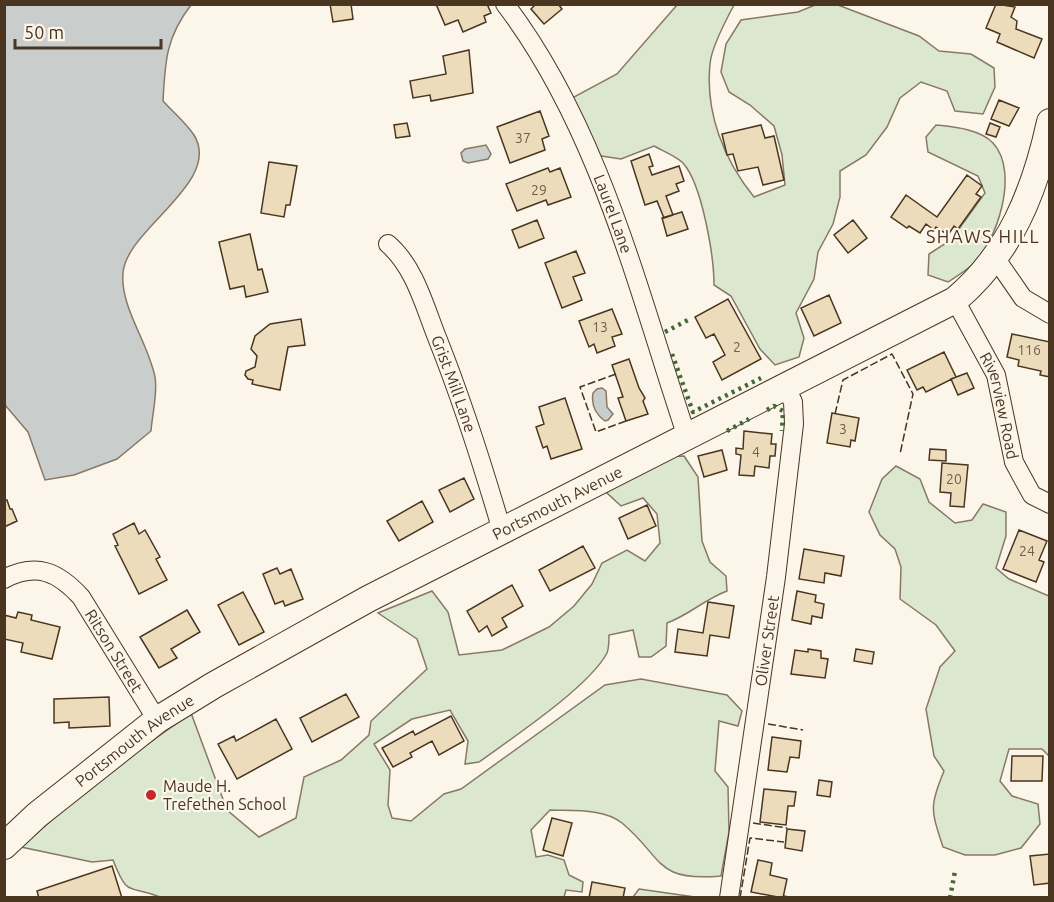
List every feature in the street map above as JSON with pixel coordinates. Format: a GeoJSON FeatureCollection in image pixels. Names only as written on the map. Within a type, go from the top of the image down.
{"type":"FeatureCollection","features":[{"type":"Feature","properties":{"kind":"main road","name":"Portsmouth Avenue"},"geometry":{"type":"LineString","coordinates":[[4,846],[46,808],[157,720],[214,685],[368,599],[955,300],[977,282],[996,259],[1016,225],[1034,181],[1050,122]]}},
{"type":"Feature","properties":{"kind":"street","name":"Laurel Lane"},"geometry":{"type":"LineString","coordinates":[[505,4],[520,24],[563,96],[600,183],[687,437]]}},
{"type":"Feature","properties":{"kind":"street","name":"Grist Mill Lane"},"geometry":{"type":"LineString","coordinates":[[388,244],[400,254],[414,282],[459,391],[502,531]]}},
{"type":"Feature","properties":{"kind":"street"},"geometry":{"type":"LineString","coordinates":[[996,259],[1023,298],[1050,314]]}},
{"type":"Feature","properties":{"kind":"street","name":"Riverview Road"},"geometry":{"type":"LineString","coordinates":[[955,300],[996,375],[1014,462],[1032,495],[1050,504]]}},
{"type":"Feature","properties":{"kind":"street","name":"Oliver Street"},"geometry":{"type":"LineString","coordinates":[[729,897],[776,577],[794,424],[793,402],[785,386]]}},
{"type":"Feature","properties":{"kind":"street","name":"Ritson Street"},"geometry":{"type":"LineString","coordinates":[[4,579],[27,572],[47,571],[68,583],[81,597],[157,720]]}},
{"type":"Feature","properties":{"kind":"green space"},"geometry":{"type":"Polygon","coordinates":[[[677,5],[734,5],[713,50],[709,82],[719,135],[734,168],[754,197],[785,185],[782,155],[774,126],[750,105],[729,92],[721,72],[726,44],[741,20],[798,12],[815,5],[838,5],[919,36],[939,51],[971,54],[994,68],[995,87],[983,114],[955,111],[947,91],[921,82],[900,98],[887,127],[866,155],[840,171],[840,197],[833,224],[818,252],[814,279],[796,313],[804,338],[799,357],[775,365],[760,349],[731,296],[714,285],[706,221],[696,187],[683,163],[654,146],[621,159],[595,155],[572,98],[617,74],[677,5]]]}},
{"type":"Feature","properties":{"kind":"green space"},"geometry":{"type":"Polygon","coordinates":[[[936,125],[966,130],[988,138],[1001,156],[1005,171],[1002,207],[989,241],[971,266],[948,282],[928,275],[929,254],[951,240],[985,193],[978,176],[928,152],[926,137],[936,125]]]}},
{"type":"Feature","properties":{"kind":"green space"},"geometry":{"type":"Polygon","coordinates":[[[684,456],[698,477],[702,541],[710,562],[726,576],[727,591],[667,623],[666,646],[651,657],[639,657],[633,630],[609,635],[607,653],[584,681],[549,711],[479,762],[465,764],[468,741],[450,710],[412,719],[374,744],[390,770],[388,805],[392,818],[411,821],[444,794],[461,789],[605,685],[641,679],[727,695],[742,711],[738,726],[719,721],[715,771],[728,787],[729,832],[721,876],[699,877],[671,871],[662,865],[636,836],[615,818],[578,811],[550,810],[531,830],[536,857],[548,855],[564,860],[569,875],[583,882],[582,892],[566,890],[564,897],[160,897],[126,885],[113,860],[92,862],[21,847],[99,779],[191,713],[227,810],[259,837],[296,818],[304,777],[341,760],[369,735],[371,721],[427,669],[417,639],[378,613],[432,591],[448,612],[459,655],[502,650],[549,627],[574,606],[592,584],[602,563],[627,550],[645,561],[660,543],[657,514],[643,498],[621,506],[607,493],[615,480],[661,457],[684,456]]]}},
{"type":"Feature","properties":{"kind":"green space"},"geometry":{"type":"Polygon","coordinates":[[[896,466],[920,479],[929,502],[955,523],[972,520],[983,504],[1006,512],[1006,536],[996,568],[1009,579],[1049,596],[1049,756],[1042,749],[1009,749],[1000,781],[1012,796],[1038,804],[1040,824],[1021,848],[995,855],[965,855],[943,847],[933,809],[944,771],[934,756],[926,709],[940,667],[955,651],[936,625],[900,599],[901,567],[895,549],[880,535],[869,512],[882,479],[896,466]]]}},
{"type":"Feature","properties":{"kind":"green space"},"geometry":{"type":"Polygon","coordinates":[[[639,889],[695,897],[633,897],[639,889]]]}},
{"type":"Feature","properties":{"kind":"shaded area"},"geometry":{"type":"Polygon","coordinates":[[[4,5],[191,5],[176,28],[168,50],[163,101],[194,135],[199,153],[196,170],[185,188],[139,239],[128,256],[123,273],[123,286],[130,312],[147,351],[155,377],[151,431],[117,459],[74,475],[45,480],[28,432],[5,405],[4,5]]]}},
{"type":"Feature","properties":{"kind":"shaded area"},"geometry":{"type":"Polygon","coordinates":[[[486,145],[491,154],[488,159],[468,163],[463,161],[461,153],[465,149],[486,145]]]}},
{"type":"Feature","properties":{"kind":"shaded area"},"geometry":{"type":"Polygon","coordinates":[[[602,388],[606,391],[607,407],[613,414],[605,421],[593,405],[593,393],[602,388]]]}},
{"type":"Feature","properties":{"kind":"building"},"geometry":{"type":"Polygon","coordinates":[[[330,4],[351,4],[353,19],[333,22],[330,4]]]}},
{"type":"Feature","properties":{"kind":"building"},"geometry":{"type":"Polygon","coordinates":[[[436,4],[487,4],[491,13],[484,16],[486,22],[463,32],[458,20],[445,25],[436,4]]]}},
{"type":"Feature","properties":{"kind":"building"},"geometry":{"type":"Polygon","coordinates":[[[536,4],[558,4],[562,9],[544,24],[531,9],[536,4]]]}},
{"type":"Feature","properties":{"kind":"building"},"geometry":{"type":"Polygon","coordinates":[[[996,4],[1015,7],[1011,17],[1017,21],[1016,29],[1042,39],[1034,58],[997,42],[1000,34],[986,28],[996,4]]]}},
{"type":"Feature","properties":{"kind":"building"},"geometry":{"type":"Polygon","coordinates":[[[469,50],[473,93],[431,101],[430,95],[413,98],[410,81],[446,74],[443,56],[469,50]]]}},
{"type":"Feature","properties":{"kind":"building"},"geometry":{"type":"Polygon","coordinates":[[[999,100],[1019,108],[1009,126],[991,119],[999,100]]]}},
{"type":"Feature","properties":{"kind":"building"},"geometry":{"type":"Polygon","coordinates":[[[540,111],[549,136],[542,139],[545,150],[510,163],[497,127],[540,111]]]}},
{"type":"Feature","properties":{"kind":"building"},"geometry":{"type":"Polygon","coordinates":[[[407,123],[410,136],[396,138],[394,125],[407,123]]]}},
{"type":"Feature","properties":{"kind":"building"},"geometry":{"type":"Polygon","coordinates":[[[990,123],[1000,127],[996,137],[986,134],[990,123]]]}},
{"type":"Feature","properties":{"kind":"building"},"geometry":{"type":"Polygon","coordinates":[[[761,125],[765,138],[774,136],[784,180],[763,185],[758,167],[738,171],[733,154],[727,155],[722,134],[761,125]]]}},
{"type":"Feature","properties":{"kind":"building"},"geometry":{"type":"Polygon","coordinates":[[[649,154],[653,166],[649,167],[652,175],[679,166],[684,181],[676,184],[679,191],[666,196],[673,215],[664,218],[657,201],[645,205],[631,161],[649,154]]]}},
{"type":"Feature","properties":{"kind":"building"},"geometry":{"type":"Polygon","coordinates":[[[269,162],[297,166],[290,205],[286,205],[284,217],[261,213],[269,162]]]}},
{"type":"Feature","properties":{"kind":"building"},"geometry":{"type":"Polygon","coordinates":[[[548,168],[550,172],[560,168],[571,197],[548,205],[546,200],[517,211],[506,184],[548,168]]]}},
{"type":"Feature","properties":{"kind":"building"},"geometry":{"type":"Polygon","coordinates":[[[967,175],[982,186],[976,194],[981,197],[958,229],[954,226],[948,235],[926,224],[920,233],[909,226],[907,228],[891,217],[906,195],[937,217],[967,175]]]}},
{"type":"Feature","properties":{"kind":"building"},"geometry":{"type":"Polygon","coordinates":[[[682,212],[688,229],[667,236],[662,218],[682,212]]]}},
{"type":"Feature","properties":{"kind":"building"},"geometry":{"type":"Polygon","coordinates":[[[537,220],[544,238],[519,248],[512,230],[537,220]]]}},
{"type":"Feature","properties":{"kind":"building"},"geometry":{"type":"Polygon","coordinates":[[[853,220],[867,238],[848,253],[834,235],[853,220]]]}},
{"type":"Feature","properties":{"kind":"building"},"geometry":{"type":"Polygon","coordinates":[[[250,234],[258,270],[262,269],[268,292],[246,297],[244,286],[230,289],[219,242],[250,234]]]}},
{"type":"Feature","properties":{"kind":"building"},"geometry":{"type":"Polygon","coordinates":[[[576,251],[585,273],[573,277],[582,300],[562,308],[545,263],[576,251]]]}},
{"type":"Feature","properties":{"kind":"building"},"geometry":{"type":"Polygon","coordinates":[[[829,295],[841,323],[814,336],[801,308],[829,295]]]}},
{"type":"Feature","properties":{"kind":"building"},"geometry":{"type":"Polygon","coordinates":[[[728,299],[761,359],[722,380],[713,362],[725,355],[714,334],[706,338],[695,317],[728,299]]]}},
{"type":"Feature","properties":{"kind":"building"},"geometry":{"type":"Polygon","coordinates":[[[612,309],[622,334],[612,337],[615,346],[597,353],[594,344],[589,347],[579,321],[612,309]]]}},
{"type":"Feature","properties":{"kind":"building"},"geometry":{"type":"Polygon","coordinates":[[[301,319],[305,345],[288,347],[280,390],[252,384],[253,380],[248,379],[245,375],[246,371],[255,367],[257,356],[251,349],[255,336],[270,324],[301,319]]]}},
{"type":"Feature","properties":{"kind":"building"},"geometry":{"type":"Polygon","coordinates":[[[1012,334],[1050,342],[1050,377],[1040,375],[1041,371],[1018,366],[1019,360],[1007,357],[1012,334]]]}},
{"type":"Feature","properties":{"kind":"building"},"geometry":{"type":"Polygon","coordinates":[[[944,352],[956,377],[926,392],[923,387],[917,390],[907,370],[944,352]]]}},
{"type":"Feature","properties":{"kind":"building"},"geometry":{"type":"Polygon","coordinates":[[[629,359],[645,398],[643,401],[648,414],[626,421],[618,398],[623,397],[612,365],[629,359]]]}},
{"type":"Feature","properties":{"kind":"building"},"geometry":{"type":"Polygon","coordinates":[[[967,373],[974,388],[958,395],[951,379],[967,373]]]}},
{"type":"Feature","properties":{"kind":"building"},"geometry":{"type":"Polygon","coordinates":[[[565,398],[582,449],[551,459],[547,446],[543,448],[536,427],[544,424],[539,407],[565,398]]]}},
{"type":"Feature","properties":{"kind":"building"},"geometry":{"type":"Polygon","coordinates":[[[832,413],[859,418],[855,441],[851,440],[850,447],[827,443],[832,413]]]}},
{"type":"Feature","properties":{"kind":"building"},"geometry":{"type":"Polygon","coordinates":[[[744,431],[772,434],[771,444],[776,444],[775,456],[770,456],[769,468],[755,466],[754,476],[739,475],[741,455],[736,454],[736,448],[743,449],[744,431]]]}},
{"type":"Feature","properties":{"kind":"building"},"geometry":{"type":"Polygon","coordinates":[[[930,449],[946,450],[946,461],[929,460],[930,449]]]}},
{"type":"Feature","properties":{"kind":"building"},"geometry":{"type":"Polygon","coordinates":[[[722,450],[727,470],[704,477],[698,456],[722,450]]]}},
{"type":"Feature","properties":{"kind":"building"},"geometry":{"type":"Polygon","coordinates":[[[942,463],[968,465],[964,507],[950,506],[951,493],[940,492],[942,463]]]}},
{"type":"Feature","properties":{"kind":"building"},"geometry":{"type":"Polygon","coordinates":[[[464,478],[474,499],[450,512],[439,490],[464,478]]]}},
{"type":"Feature","properties":{"kind":"building"},"geometry":{"type":"Polygon","coordinates":[[[4,500],[7,500],[17,521],[4,527],[4,500]]]}},
{"type":"Feature","properties":{"kind":"building"},"geometry":{"type":"Polygon","coordinates":[[[422,501],[433,522],[399,541],[387,521],[422,501]]]}},
{"type":"Feature","properties":{"kind":"building"},"geometry":{"type":"Polygon","coordinates":[[[647,505],[656,526],[628,539],[619,518],[647,505]]]}},
{"type":"Feature","properties":{"kind":"building"},"geometry":{"type":"Polygon","coordinates":[[[134,523],[139,534],[145,530],[160,557],[156,559],[167,580],[139,594],[115,546],[118,545],[113,534],[134,523]]]}},
{"type":"Feature","properties":{"kind":"building"},"geometry":{"type":"Polygon","coordinates":[[[1019,530],[1047,541],[1039,560],[1044,562],[1036,582],[1003,569],[1019,530]]]}},
{"type":"Feature","properties":{"kind":"building"},"geometry":{"type":"Polygon","coordinates":[[[583,546],[595,568],[550,591],[539,570],[583,546]]]}},
{"type":"Feature","properties":{"kind":"building"},"geometry":{"type":"Polygon","coordinates":[[[804,549],[844,556],[841,576],[825,573],[824,583],[799,579],[804,549]]]}},
{"type":"Feature","properties":{"kind":"building"},"geometry":{"type":"Polygon","coordinates":[[[277,568],[280,574],[291,569],[303,599],[285,606],[283,601],[275,604],[263,574],[277,568]]]}},
{"type":"Feature","properties":{"kind":"building"},"geometry":{"type":"Polygon","coordinates":[[[512,585],[523,606],[502,618],[507,627],[492,636],[487,626],[479,632],[467,611],[512,585]]]}},
{"type":"Feature","properties":{"kind":"building"},"geometry":{"type":"Polygon","coordinates":[[[797,591],[816,595],[815,602],[824,604],[822,618],[812,616],[811,624],[792,620],[797,591]]]}},
{"type":"Feature","properties":{"kind":"building"},"geometry":{"type":"Polygon","coordinates":[[[243,592],[264,632],[239,645],[218,605],[243,592]]]}},
{"type":"Feature","properties":{"kind":"building"},"geometry":{"type":"Polygon","coordinates":[[[708,602],[734,606],[729,638],[710,635],[707,656],[675,652],[678,629],[703,633],[708,602]]]}},
{"type":"Feature","properties":{"kind":"building"},"geometry":{"type":"Polygon","coordinates":[[[187,610],[200,632],[171,649],[177,658],[159,668],[140,637],[187,610]]]}},
{"type":"Feature","properties":{"kind":"building"},"geometry":{"type":"Polygon","coordinates":[[[18,612],[32,615],[31,620],[60,627],[52,659],[21,652],[23,643],[4,639],[4,615],[16,618],[18,612]]]}},
{"type":"Feature","properties":{"kind":"building"},"geometry":{"type":"Polygon","coordinates":[[[808,649],[821,651],[821,658],[828,659],[825,678],[791,674],[795,650],[808,652],[808,649]]]}},
{"type":"Feature","properties":{"kind":"building"},"geometry":{"type":"Polygon","coordinates":[[[856,649],[874,652],[872,664],[854,661],[856,649]]]}},
{"type":"Feature","properties":{"kind":"building"},"geometry":{"type":"Polygon","coordinates":[[[346,694],[359,717],[312,742],[300,718],[346,694]]]}},
{"type":"Feature","properties":{"kind":"building"},"geometry":{"type":"Polygon","coordinates":[[[109,697],[110,726],[69,728],[69,722],[54,723],[54,699],[109,697]]]}},
{"type":"Feature","properties":{"kind":"building"},"geometry":{"type":"Polygon","coordinates":[[[451,716],[464,741],[439,755],[432,741],[410,753],[412,757],[393,767],[382,748],[413,731],[415,735],[451,716]]]}},
{"type":"Feature","properties":{"kind":"building"},"geometry":{"type":"Polygon","coordinates":[[[276,719],[292,749],[237,779],[218,744],[234,736],[236,741],[276,719]]]}},
{"type":"Feature","properties":{"kind":"building"},"geometry":{"type":"Polygon","coordinates":[[[772,737],[801,741],[799,758],[790,757],[787,772],[768,770],[772,737]]]}},
{"type":"Feature","properties":{"kind":"building"},"geometry":{"type":"Polygon","coordinates":[[[1012,756],[1043,756],[1042,781],[1011,781],[1012,756]]]}},
{"type":"Feature","properties":{"kind":"building"},"geometry":{"type":"Polygon","coordinates":[[[819,780],[832,782],[830,797],[817,795],[819,780]]]}},
{"type":"Feature","properties":{"kind":"building"},"geometry":{"type":"Polygon","coordinates":[[[764,789],[796,792],[794,806],[788,806],[786,825],[760,822],[764,789]]]}},
{"type":"Feature","properties":{"kind":"building"},"geometry":{"type":"Polygon","coordinates":[[[552,818],[572,823],[563,856],[543,850],[552,818]]]}},
{"type":"Feature","properties":{"kind":"building"},"geometry":{"type":"Polygon","coordinates":[[[787,829],[805,831],[802,851],[785,848],[787,829]]]}},
{"type":"Feature","properties":{"kind":"building"},"geometry":{"type":"Polygon","coordinates":[[[1050,854],[1050,883],[1034,885],[1030,856],[1050,854]]]}},
{"type":"Feature","properties":{"kind":"building"},"geometry":{"type":"Polygon","coordinates":[[[758,860],[772,863],[770,875],[787,879],[783,898],[751,892],[758,860]]]}},
{"type":"Feature","properties":{"kind":"building"},"geometry":{"type":"Polygon","coordinates":[[[112,866],[122,898],[39,898],[37,891],[112,866]]]}},
{"type":"Feature","properties":{"kind":"building"},"geometry":{"type":"Polygon","coordinates":[[[592,882],[625,888],[623,898],[589,898],[592,882]]]}},
{"type":"Feature","properties":{"kind":"hedge"},"geometry":{"type":"LineString","coordinates":[[665,332],[690,319]]}},
{"type":"Feature","properties":{"kind":"hedge"},"geometry":{"type":"LineString","coordinates":[[672,354],[693,412],[761,378]]}},
{"type":"Feature","properties":{"kind":"hedge"},"geometry":{"type":"LineString","coordinates":[[767,410],[774,406],[783,411],[782,431]]}},
{"type":"Feature","properties":{"kind":"hedge"},"geometry":{"type":"LineString","coordinates":[[727,431],[749,419]]}},
{"type":"Feature","properties":{"kind":"hedge"},"geometry":{"type":"LineString","coordinates":[[950,898],[955,871]]}},
{"type":"Feature","properties":{"kind":"fence"},"geometry":{"type":"LineString","coordinates":[[835,414],[843,380],[892,354],[913,394],[900,454]]}},
{"type":"Feature","properties":{"kind":"fence"},"geometry":{"type":"LineString","coordinates":[[616,374],[580,387],[596,432],[626,421]]}},
{"type":"Feature","properties":{"kind":"fence"},"geometry":{"type":"LineString","coordinates":[[768,724],[803,730]]}},
{"type":"Feature","properties":{"kind":"fence"},"geometry":{"type":"LineString","coordinates":[[753,823],[787,828]]}},
{"type":"Feature","properties":{"kind":"fence"},"geometry":{"type":"LineString","coordinates":[[740,898],[750,838],[784,842]]}},
{"type":"Feature","properties":{"kind":"fence"},"geometry":{"type":"LineString","coordinates":[[784,896],[793,898]]}},
{"type":"Feature","properties":{"kind":"place","name":"Maude H. Trefethen School"},"geometry":{"type":"Point","coordinates":[151,795]}},
{"type":"Feature","properties":{"kind":"district","name":"SHAWS HILL"},"geometry":{"type":"Point","coordinates":[983,237]}}]}
